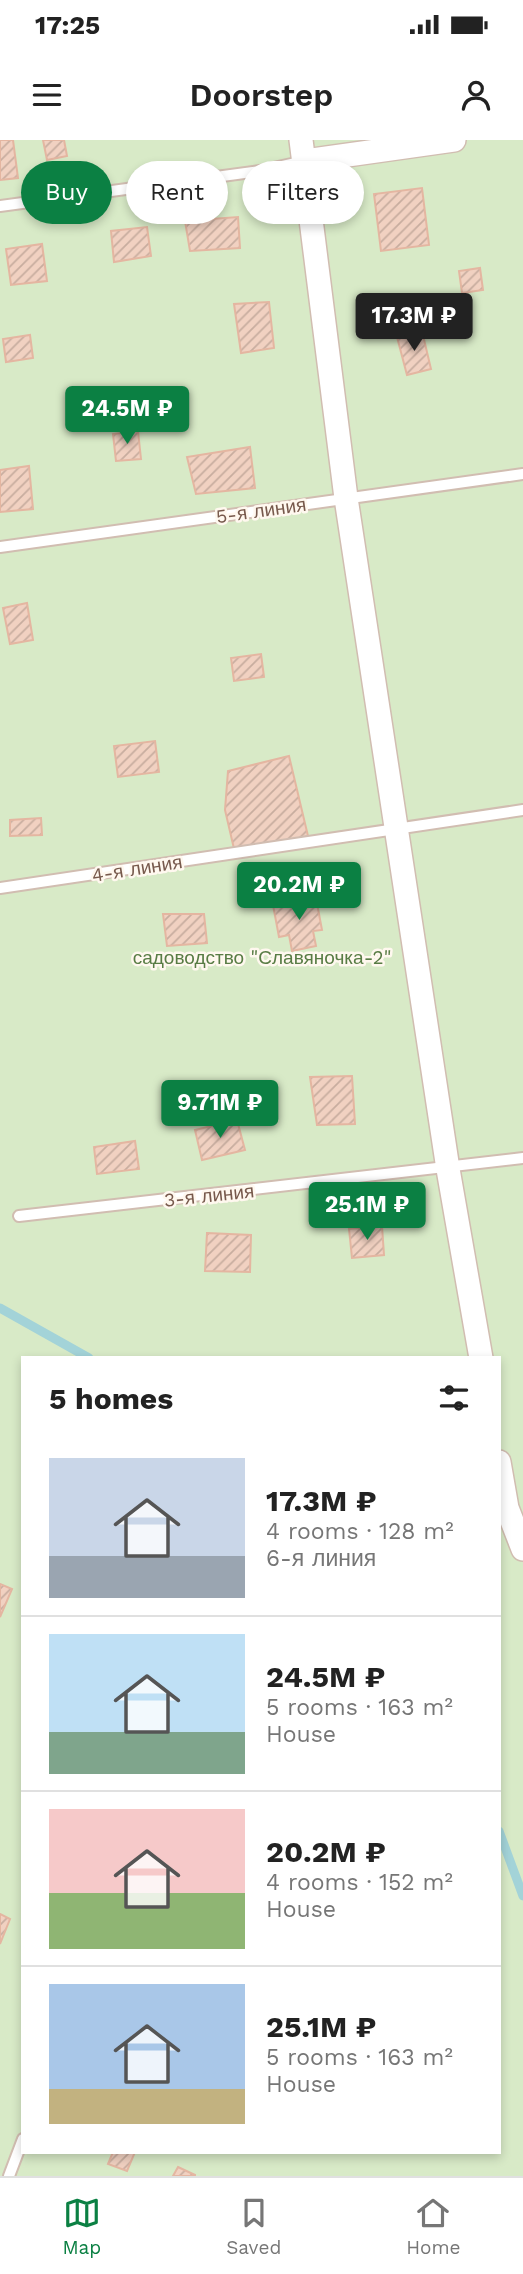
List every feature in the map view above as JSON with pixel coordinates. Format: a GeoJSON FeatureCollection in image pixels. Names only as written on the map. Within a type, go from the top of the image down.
{"type":"FeatureCollection","features":[{"type":"Feature","properties":{"kind":"street"},"geometry":{"type":"LineString","coordinates":[[454,140],[303,151],[346,498],[448,1169],[481,1356]]}},
{"type":"Feature","properties":{"kind":"street"},"geometry":{"type":"LineString","coordinates":[[501,1468],[515,1506],[523,1549]]}},
{"type":"Feature","properties":{"kind":"lane"},"geometry":{"type":"LineString","coordinates":[[0,206],[260,171],[303,151]]}},
{"type":"Feature","properties":{"kind":"lane","name":"5-я линия"},"geometry":{"type":"LineString","coordinates":[[0,547],[523,474]]}},
{"type":"Feature","properties":{"kind":"lane","name":"4-я линия"},"geometry":{"type":"LineString","coordinates":[[0,888],[523,810]]}},
{"type":"Feature","properties":{"kind":"lane","name":"3-я линия"},"geometry":{"type":"LineString","coordinates":[[19,1216],[448,1169],[523,1158]]}},
{"type":"Feature","properties":{"kind":"lane"},"geometry":{"type":"LineString","coordinates":[[9,2176],[21,2144]]}},
{"type":"Feature","properties":{"kind":"green space","name":"садоводство \"Славяночка-2\""},"geometry":{"type":"Polygon","coordinates":[[[0,140],[523,140],[523,2176],[0,2176],[0,140]]]}},
{"type":"Feature","properties":{"kind":"building"},"geometry":{"type":"Polygon","coordinates":[[[0,140],[13,140],[18,178],[0,180],[0,140]]]}},
{"type":"Feature","properties":{"kind":"building"},"geometry":{"type":"Polygon","coordinates":[[[43,140],[64,140],[67,156],[47,160],[43,140]]]}},
{"type":"Feature","properties":{"kind":"building"},"geometry":{"type":"Polygon","coordinates":[[[422,188],[429,245],[381,251],[374,194],[422,188]]]}},
{"type":"Feature","properties":{"kind":"building"},"geometry":{"type":"Polygon","coordinates":[[[238,217],[240,248],[190,251],[186,224],[228,224],[228,218],[238,217]]]}},
{"type":"Feature","properties":{"kind":"building"},"geometry":{"type":"Polygon","coordinates":[[[147,227],[151,256],[114,262],[111,231],[147,227]]]}},
{"type":"Feature","properties":{"kind":"building"},"geometry":{"type":"Polygon","coordinates":[[[42,244],[47,281],[11,285],[6,249],[42,244]]]}},
{"type":"Feature","properties":{"kind":"building"},"geometry":{"type":"Polygon","coordinates":[[[480,268],[483,290],[462,293],[459,271],[480,268]]]}},
{"type":"Feature","properties":{"kind":"building"},"geometry":{"type":"Polygon","coordinates":[[[269,302],[274,348],[241,353],[234,304],[269,302]]]}},
{"type":"Feature","properties":{"kind":"building"},"geometry":{"type":"Polygon","coordinates":[[[422,331],[431,369],[407,375],[397,337],[422,331]]]}},
{"type":"Feature","properties":{"kind":"building"},"geometry":{"type":"Polygon","coordinates":[[[30,335],[33,358],[6,362],[3,339],[30,335]]]}},
{"type":"Feature","properties":{"kind":"building"},"geometry":{"type":"Polygon","coordinates":[[[138,431],[141,459],[116,461],[113,434],[138,431]]]}},
{"type":"Feature","properties":{"kind":"building"},"geometry":{"type":"Polygon","coordinates":[[[250,447],[255,488],[196,494],[187,457],[250,447]]]}},
{"type":"Feature","properties":{"kind":"building"},"geometry":{"type":"Polygon","coordinates":[[[29,466],[33,509],[0,512],[0,470],[29,466]]]}},
{"type":"Feature","properties":{"kind":"building"},"geometry":{"type":"Polygon","coordinates":[[[27,603],[33,640],[10,644],[3,608],[27,603]]]}},
{"type":"Feature","properties":{"kind":"building"},"geometry":{"type":"Polygon","coordinates":[[[261,654],[264,677],[234,681],[231,658],[261,654]]]}},
{"type":"Feature","properties":{"kind":"building"},"geometry":{"type":"Polygon","coordinates":[[[155,741],[159,772],[118,777],[114,746],[155,741]]]}},
{"type":"Feature","properties":{"kind":"building"},"geometry":{"type":"Polygon","coordinates":[[[289,756],[308,836],[235,853],[225,810],[228,771],[289,756]]]}},
{"type":"Feature","properties":{"kind":"building"},"geometry":{"type":"Polygon","coordinates":[[[41,818],[42,835],[10,836],[10,820],[41,818]]]}},
{"type":"Feature","properties":{"kind":"building"},"geometry":{"type":"Polygon","coordinates":[[[316,898],[322,930],[313,931],[316,946],[292,951],[289,935],[279,937],[273,905],[316,898]]]}},
{"type":"Feature","properties":{"kind":"building"},"geometry":{"type":"Polygon","coordinates":[[[163,914],[204,914],[207,943],[167,946],[163,914]]]}},
{"type":"Feature","properties":{"kind":"building"},"geometry":{"type":"Polygon","coordinates":[[[352,1076],[355,1124],[317,1125],[310,1077],[352,1076]]]}},
{"type":"Feature","properties":{"kind":"building"},"geometry":{"type":"Polygon","coordinates":[[[237,1120],[245,1150],[202,1160],[195,1130],[237,1120]]]}},
{"type":"Feature","properties":{"kind":"building"},"geometry":{"type":"Polygon","coordinates":[[[135,1141],[139,1169],[97,1174],[94,1147],[135,1141]]]}},
{"type":"Feature","properties":{"kind":"building"},"geometry":{"type":"Polygon","coordinates":[[[382,1226],[384,1255],[352,1258],[349,1229],[382,1226]]]}},
{"type":"Feature","properties":{"kind":"building"},"geometry":{"type":"Polygon","coordinates":[[[207,1233],[251,1235],[250,1272],[205,1271],[207,1233]]]}},
{"type":"Feature","properties":{"kind":"building"},"geometry":{"type":"Polygon","coordinates":[[[0,1584],[12,1589],[0,1617],[0,1584]]]}},
{"type":"Feature","properties":{"kind":"building"},"geometry":{"type":"Polygon","coordinates":[[[0,1914],[10,1919],[0,1944],[0,1914]]]}},
{"type":"Feature","properties":{"kind":"building"},"geometry":{"type":"Polygon","coordinates":[[[112,2154],[134,2154],[127,2171],[108,2164],[112,2154]]]}},
{"type":"Feature","properties":{"kind":"building"},"geometry":{"type":"Polygon","coordinates":[[[178,2167],[195,2175],[195,2176],[173,2176],[178,2167]]]}},
{"type":"Feature","properties":{"kind":"waterway"},"geometry":{"type":"LineString","coordinates":[[0,1308],[85,1356]]}},
{"type":"Feature","properties":{"kind":"waterway"},"geometry":{"type":"LineString","coordinates":[[501,1836],[523,1896]]}}]}
